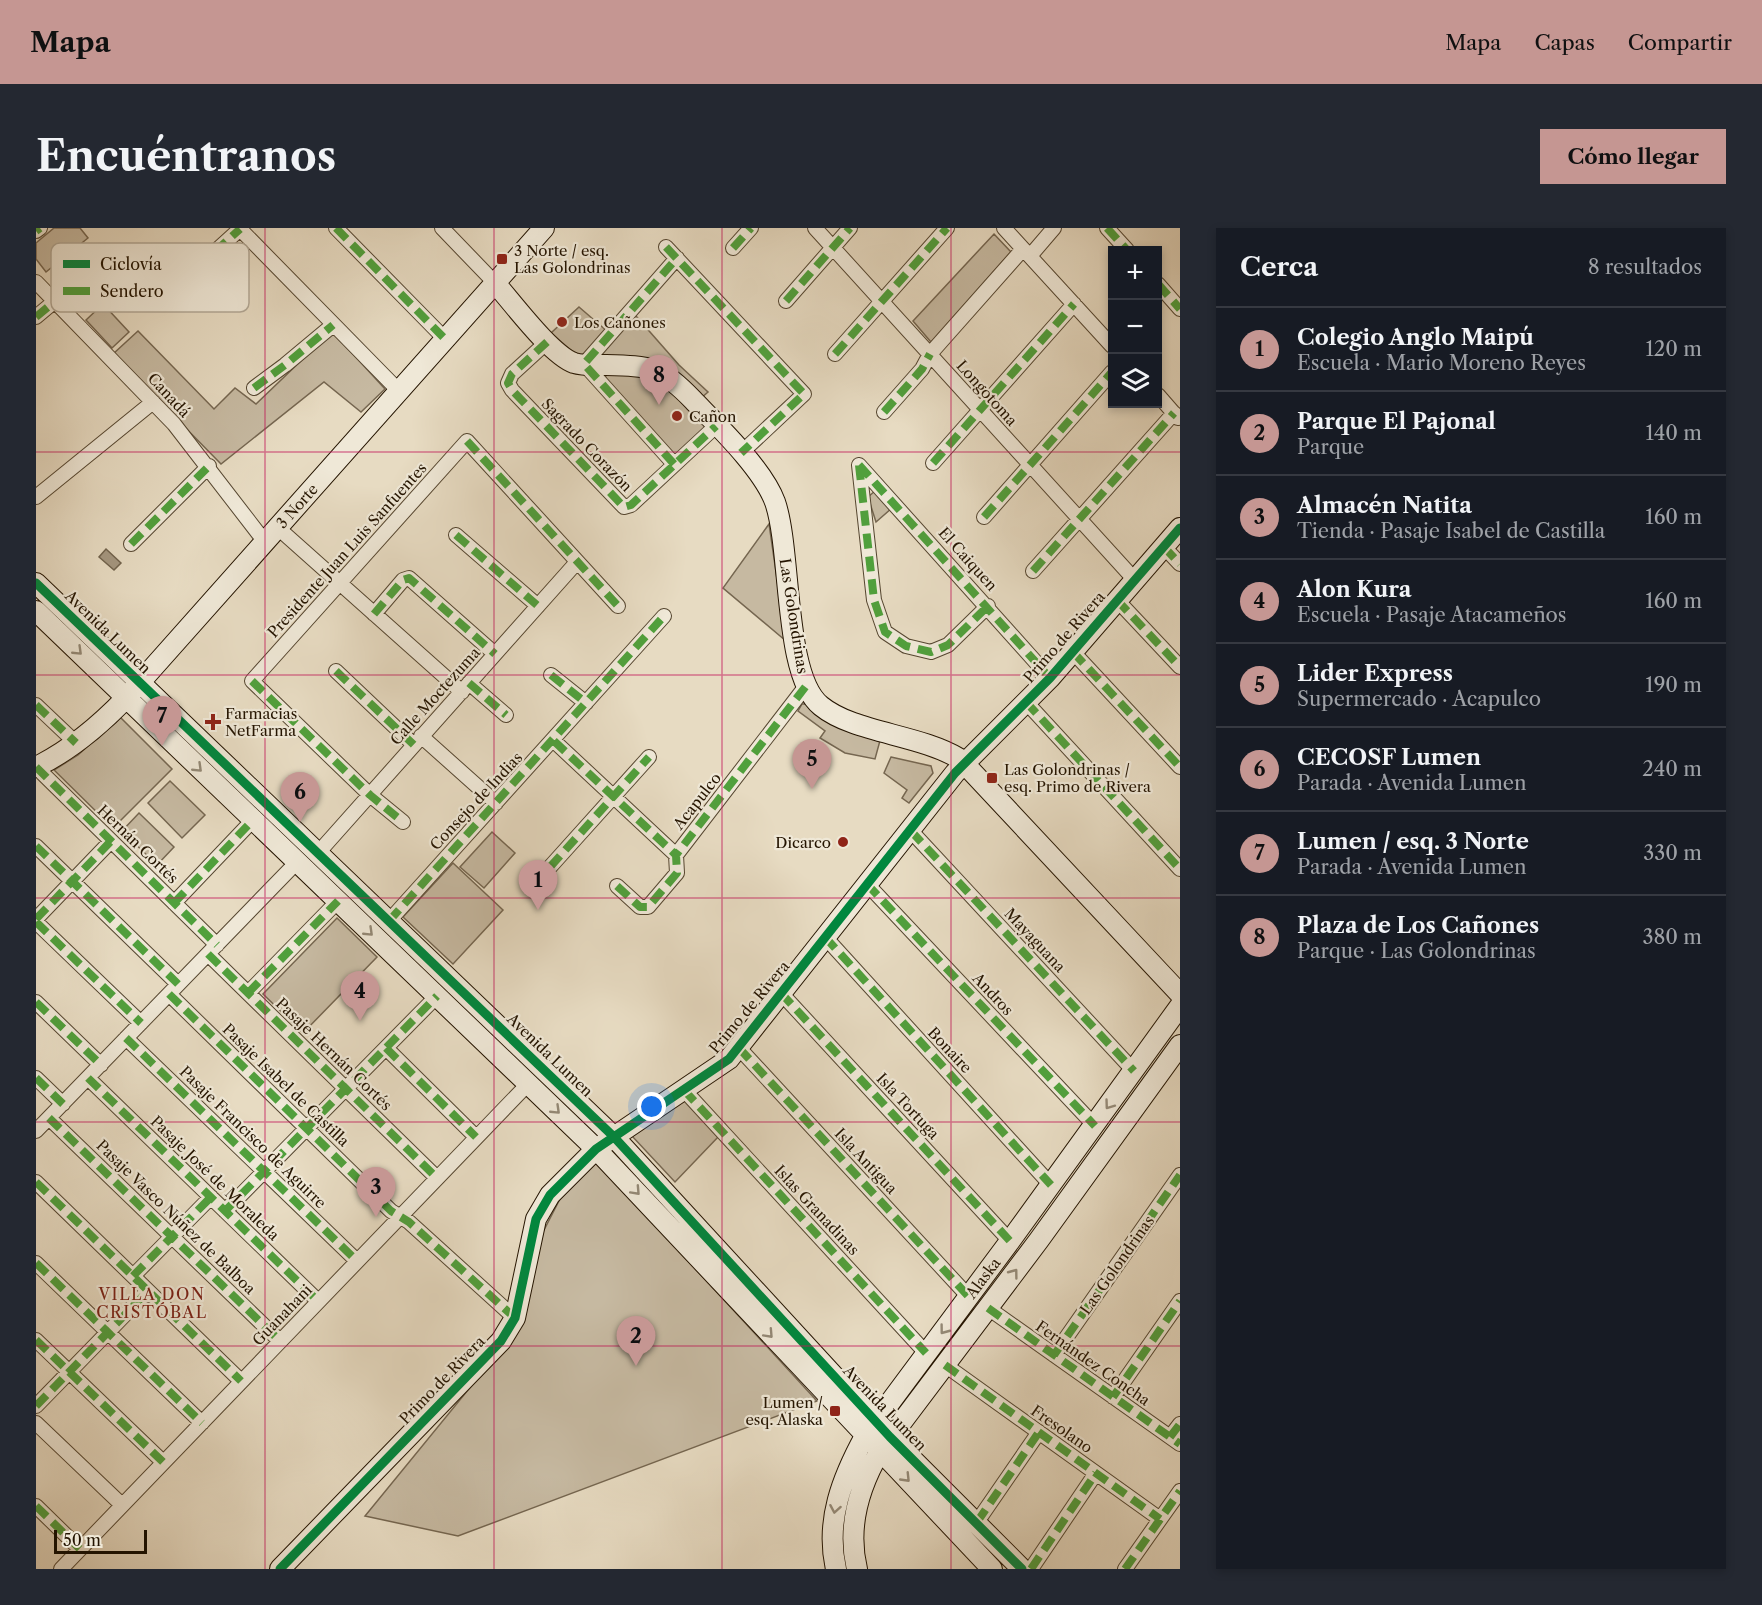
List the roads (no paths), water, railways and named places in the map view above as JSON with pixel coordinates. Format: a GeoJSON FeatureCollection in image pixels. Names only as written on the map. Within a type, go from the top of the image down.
{"type":"FeatureCollection","features":[{"type":"Feature","properties":{"kind":"street"},"geometry":{"type":"LineString","coordinates":[[36,231],[40,228]]}},
{"type":"Feature","properties":{"kind":"street"},"geometry":{"type":"LineString","coordinates":[[224,243],[240,228],[399,391]]}},
{"type":"Feature","properties":{"kind":"street"},"geometry":{"type":"LineString","coordinates":[[336,228],[445,339]]}},
{"type":"Feature","properties":{"kind":"street","name":"Las Golondrinas"},"geometry":{"type":"LineString","coordinates":[[442,228],[563,357],[584,364],[653,368],[666,374],[761,475],[776,504],[798,657],[806,686],[812,697],[833,714],[931,745],[964,763],[1180,994]]}},
{"type":"Feature","properties":{"kind":"street","name":"3 Norte"},"geometry":{"type":"LineString","coordinates":[[36,767],[76,743],[126,698],[544,228]]}},
{"type":"Feature","properties":{"kind":"street"},"geometry":{"type":"LineString","coordinates":[[733,248],[751,228]]}},
{"type":"Feature","properties":{"kind":"street","name":"Longotoma"},"geometry":{"type":"LineString","coordinates":[[815,228],[1134,579]]}},
{"type":"Feature","properties":{"kind":"street"},"geometry":{"type":"LineString","coordinates":[[786,301],[850,228]]}},
{"type":"Feature","properties":{"kind":"street"},"geometry":{"type":"LineString","coordinates":[[835,354],[947,228]]}},
{"type":"Feature","properties":{"kind":"street"},"geometry":{"type":"LineString","coordinates":[[1004,228],[1108,341]]}},
{"type":"Feature","properties":{"kind":"street"},"geometry":{"type":"LineString","coordinates":[[884,412],[922,369],[930,354],[1027,252],[1054,228]]}},
{"type":"Feature","properties":{"kind":"street"},"geometry":{"type":"LineString","coordinates":[[1107,228],[1123,246]]}},
{"type":"Feature","properties":{"kind":"street"},"geometry":{"type":"LineString","coordinates":[[666,247],[804,394],[741,453]]}},
{"type":"Feature","properties":{"kind":"street"},"geometry":{"type":"LineString","coordinates":[[674,464],[584,364],[677,258]]}},
{"type":"Feature","properties":{"kind":"street","name":"Canadá"},"geometry":{"type":"LineString","coordinates":[[36,282],[51,297]]}},
{"type":"Feature","properties":{"kind":"street"},"geometry":{"type":"LineString","coordinates":[[1162,289],[1180,309]]}},
{"type":"Feature","properties":{"kind":"street"},"geometry":{"type":"LineString","coordinates":[[36,316],[51,304]]}},
{"type":"Feature","properties":{"kind":"street"},"geometry":{"type":"LineString","coordinates":[[933,463],[1074,304]]}},
{"type":"Feature","properties":{"kind":"street","name":"Canadá"},"geometry":{"type":"LineString","coordinates":[[66,312],[153,402],[271,535],[340,583],[374,614],[465,687],[506,715]]}},
{"type":"Feature","properties":{"kind":"street"},"geometry":{"type":"LineString","coordinates":[[254,388],[333,325]]}},
{"type":"Feature","properties":{"kind":"street","name":"Sagrado Corazón"},"geometry":{"type":"LineString","coordinates":[[548,342],[513,374],[508,383],[512,390],[624,507],[631,505],[716,426]]}},
{"type":"Feature","properties":{"kind":"street"},"geometry":{"type":"LineString","coordinates":[[984,517],[1108,378]]}},
{"type":"Feature","properties":{"kind":"street"},"geometry":{"type":"LineString","coordinates":[[1033,571],[1177,416],[1162,399]]}},
{"type":"Feature","properties":{"kind":"street"},"geometry":{"type":"LineString","coordinates":[[36,497],[153,402]]}},
{"type":"Feature","properties":{"kind":"street","name":"Presidente Juan Luis Sanfuentes"},"geometry":{"type":"LineString","coordinates":[[370,795],[252,681],[466,441],[577,562]]}},
{"type":"Feature","properties":{"kind":"street","name":"El Caiquen"},"geometry":{"type":"LineString","coordinates":[[988,606],[948,645],[931,652],[906,646],[885,632],[874,600],[859,465],[988,606],[1050,678]]}},
{"type":"Feature","properties":{"kind":"street"},"geometry":{"type":"LineString","coordinates":[[131,544],[209,466]]}},
{"type":"Feature","properties":{"kind":"street","name":"Primo de Rivera"},"geometry":{"type":"LineString","coordinates":[[280,1569],[493,1350],[515,1318],[532,1236],[543,1205],[596,1149],[720,1066],[739,1048],[964,763],[1050,678],[1180,528]]}},
{"type":"Feature","properties":{"kind":"street"},"geometry":{"type":"LineString","coordinates":[[456,535],[538,606]]}},
{"type":"Feature","properties":{"kind":"street"},"geometry":{"type":"LineString","coordinates":[[1164,547],[1180,564]]}},
{"type":"Feature","properties":{"kind":"street"},"geometry":{"type":"LineString","coordinates":[[577,562],[618,606]]}},
{"type":"Feature","properties":{"kind":"street","name":"Calle Moctezuma"},"geometry":{"type":"LineString","coordinates":[[318,853],[577,562]]}},
{"type":"Feature","properties":{"kind":"street"},"geometry":{"type":"LineString","coordinates":[[374,614],[402,580],[409,578],[495,654]]}},
{"type":"Feature","properties":{"kind":"street","name":"Avenida Lumen"},"geometry":{"type":"LineString","coordinates":[[36,584],[614,1137],[870,1428]]}},
{"type":"Feature","properties":{"kind":"street"},"geometry":{"type":"LineString","coordinates":[[1117,600],[1180,667]]}},
{"type":"Feature","properties":{"kind":"street","name":"Avenida Lumen"},"geometry":{"type":"LineString","coordinates":[[36,610],[596,1149],[870,1428],[992,1569]]}},
{"type":"Feature","properties":{"kind":"street","name":"Consejo de Indias"},"geometry":{"type":"LineString","coordinates":[[389,921],[554,741],[664,616]]}},
{"type":"Feature","properties":{"kind":"street"},"geometry":{"type":"LineString","coordinates":[[1073,652],[1180,767]]}},
{"type":"Feature","properties":{"kind":"street"},"geometry":{"type":"LineString","coordinates":[[336,671],[418,741],[496,803]]}},
{"type":"Feature","properties":{"kind":"street"},"geometry":{"type":"LineString","coordinates":[[551,675],[586,704]]}},
{"type":"Feature","properties":{"kind":"street","name":"Acapulco"},"geometry":{"type":"LineString","coordinates":[[617,886],[640,908],[648,907],[677,873],[676,855],[806,686]]}},
{"type":"Feature","properties":{"kind":"street"},"geometry":{"type":"LineString","coordinates":[[1026,702],[1180,869]]}},
{"type":"Feature","properties":{"kind":"street"},"geometry":{"type":"LineString","coordinates":[[36,705],[76,743]]}},
{"type":"Feature","properties":{"kind":"street"},"geometry":{"type":"LineString","coordinates":[[554,741],[676,855]]}},
{"type":"Feature","properties":{"kind":"street"},"geometry":{"type":"LineString","coordinates":[[549,867],[649,757]]}},
{"type":"Feature","properties":{"kind":"street","name":"Hernán Cortés"},"geometry":{"type":"LineString","coordinates":[[36,767],[174,903],[212,949]]}},
{"type":"Feature","properties":{"kind":"street"},"geometry":{"type":"LineString","coordinates":[[370,795],[403,822]]}},
{"type":"Feature","properties":{"kind":"street"},"geometry":{"type":"LineString","coordinates":[[174,903],[253,820]]}},
{"type":"Feature","properties":{"kind":"street","name":"Mayaguana"},"geometry":{"type":"LineString","coordinates":[[910,831],[1134,1071]]}},
{"type":"Feature","properties":{"kind":"street"},"geometry":{"type":"LineString","coordinates":[[111,841],[36,920],[141,1023]]}},
{"type":"Feature","properties":{"kind":"street","name":"Pasaje Isabel de Castilla"},"geometry":{"type":"LineString","coordinates":[[36,846],[307,1129],[391,1211],[400,1216],[515,1318]]}},
{"type":"Feature","properties":{"kind":"street"},"geometry":{"type":"LineString","coordinates":[[36,1131],[297,862]]}},
{"type":"Feature","properties":{"kind":"street","name":"Andros"},"geometry":{"type":"LineString","coordinates":[[867,884],[1095,1126]]}},
{"type":"Feature","properties":{"kind":"street"},"geometry":{"type":"LineString","coordinates":[[248,993],[338,901]]}},
{"type":"Feature","properties":{"kind":"street","name":"Bonaire"},"geometry":{"type":"LineString","coordinates":[[825,938],[1051,1185]]}},
{"type":"Feature","properties":{"kind":"street","name":"Pasaje Hernán Cortés"},"geometry":{"type":"LineString","coordinates":[[212,949],[248,993],[437,1178]]}},
{"type":"Feature","properties":{"kind":"street","name":"Isla Tortuga"},"geometry":{"type":"LineString","coordinates":[[782,993],[1010,1241]]}},
{"type":"Feature","properties":{"kind":"street"},"geometry":{"type":"LineString","coordinates":[[225,1211],[437,996]]}},
{"type":"Feature","properties":{"kind":"street"},"geometry":{"type":"LineString","coordinates":[[36,1002],[100,1065]]}},
{"type":"Feature","properties":{"kind":"street","name":"Alaska"},"geometry":{"type":"LineString","coordinates":[[836,1569],[832,1539],[836,1503],[849,1468],[870,1428],[1095,1126],[1180,1006]]}},
{"type":"Feature","properties":{"kind":"street","name":"Pasaje Francisco de Aguirre"},"geometry":{"type":"LineString","coordinates":[[126,1038],[357,1261]]}},
{"type":"Feature","properties":{"kind":"street","name":"Alaska"},"geometry":{"type":"LineString","coordinates":[[857,1569],[853,1544],[855,1514],[868,1474],[885,1444],[988,1308],[1180,1045]]}},
{"type":"Feature","properties":{"kind":"street"},"geometry":{"type":"LineString","coordinates":[[386,1048],[476,1137]]}},
{"type":"Feature","properties":{"kind":"street","name":"Isla Antigua"},"geometry":{"type":"LineString","coordinates":[[739,1048],[969,1297]]}},
{"type":"Feature","properties":{"kind":"street"},"geometry":{"type":"LineString","coordinates":[[36,1078],[63,1104]]}},
{"type":"Feature","properties":{"kind":"street","name":"Pasaje José de Moraleda"},"geometry":{"type":"LineString","coordinates":[[88,1078],[318,1301]]}},
{"type":"Feature","properties":{"kind":"street","name":"Guanahani"},"geometry":{"type":"LineString","coordinates":[[61,1569],[528,1083]]}},
{"type":"Feature","properties":{"kind":"street","name":"Islas Granadinas"},"geometry":{"type":"LineString","coordinates":[[684,1090],[926,1353]]}},
{"type":"Feature","properties":{"kind":"street","name":"Pasaje Vasco Núñez de Balboa"},"geometry":{"type":"LineString","coordinates":[[49,1118],[280,1341]]}},
{"type":"Feature","properties":{"kind":"street","name":"Las Golondrinas"},"geometry":{"type":"LineString","coordinates":[[1054,1355],[1180,1176]]}},
{"type":"Feature","properties":{"kind":"street"},"geometry":{"type":"LineString","coordinates":[[36,1182],[241,1381]]}},
{"type":"Feature","properties":{"kind":"street"},"geometry":{"type":"LineString","coordinates":[[133,1276],[211,1197]]}},
{"type":"Feature","properties":{"kind":"street"},"geometry":{"type":"LineString","coordinates":[[36,1263],[202,1423]]}},
{"type":"Feature","properties":{"kind":"street"},"geometry":{"type":"LineString","coordinates":[[36,1406],[148,1291]]}},
{"type":"Feature","properties":{"kind":"street"},"geometry":{"type":"LineString","coordinates":[[1113,1397],[1180,1302]]}},
{"type":"Feature","properties":{"kind":"street","name":"Fernández Concha"},"geometry":{"type":"LineString","coordinates":[[988,1308],[1175,1441]]}},
{"type":"Feature","properties":{"kind":"street"},"geometry":{"type":"LineString","coordinates":[[36,1340],[163,1462]]}},
{"type":"Feature","properties":{"kind":"street","name":"Fresolano"},"geometry":{"type":"LineString","coordinates":[[945,1365],[1160,1519]]}},
{"type":"Feature","properties":{"kind":"street"},"geometry":{"type":"LineString","coordinates":[[36,1423],[122,1505]]}},
{"type":"Feature","properties":{"kind":"street"},"geometry":{"type":"LineString","coordinates":[[1175,1441],[1180,1424]]}},
{"type":"Feature","properties":{"kind":"street"},"geometry":{"type":"LineString","coordinates":[[977,1522],[1039,1432]]}},
{"type":"Feature","properties":{"kind":"street","name":"Avenida Lumen"},"geometry":{"type":"LineString","coordinates":[[885,1444],[977,1522],[1022,1569]]}},
{"type":"Feature","properties":{"kind":"street"},"geometry":{"type":"LineString","coordinates":[[1030,1569],[1096,1473]]}},
{"type":"Feature","properties":{"kind":"street"},"geometry":{"type":"LineString","coordinates":[[1125,1569],[1180,1491]]}},
{"type":"Feature","properties":{"kind":"street"},"geometry":{"type":"LineString","coordinates":[[36,1506],[80,1548]]}},
{"type":"Feature","properties":{"kind":"place","name":"3 Norte / esq. Las Golondrinas"},"geometry":{"type":"Point","coordinates":[502,259]}},
{"type":"Feature","properties":{"kind":"place","name":"Los Cañones"},"geometry":{"type":"Point","coordinates":[562,322]}},
{"type":"Feature","properties":{"kind":"place","name":"Plaza de Los Cañones"},"geometry":{"type":"Point","coordinates":[659,405]}},
{"type":"Feature","properties":{"kind":"place","name":"Cañon"},"geometry":{"type":"Point","coordinates":[677,416]}},
{"type":"Feature","properties":{"kind":"place","name":"Farmacias NetFarma"},"geometry":{"type":"Point","coordinates":[213,722]}},
{"type":"Feature","properties":{"kind":"place","name":"Lumen / esq. 3 Norte"},"geometry":{"type":"Point","coordinates":[162,746]}},
{"type":"Feature","properties":{"kind":"place","name":"Las Golondrinas / esq. Primo de Rivera"},"geometry":{"type":"Point","coordinates":[992,778]}},
{"type":"Feature","properties":{"kind":"place","name":"Lider Express"},"geometry":{"type":"Point","coordinates":[812,789]}},
{"type":"Feature","properties":{"kind":"place","name":"CECOSF Lumen"},"geometry":{"type":"Point","coordinates":[300,822]}},
{"type":"Feature","properties":{"kind":"place","name":"Dicarco"},"geometry":{"type":"Point","coordinates":[843,842]}},
{"type":"Feature","properties":{"kind":"place","name":"Colegio Anglo Maipú"},"geometry":{"type":"Point","coordinates":[538,910]}},
{"type":"Feature","properties":{"kind":"place","name":"Alon Kura"},"geometry":{"type":"Point","coordinates":[360,1021]}},
{"type":"Feature","properties":{"kind":"place","name":"Almacén Natita"},"geometry":{"type":"Point","coordinates":[376,1217]}},
{"type":"Feature","properties":{"kind":"place","name":"Parque El Pajonal"},"geometry":{"type":"Point","coordinates":[636,1366]}},
{"type":"Feature","properties":{"kind":"place","name":"Lumen / esq. Alaska"},"geometry":{"type":"Point","coordinates":[835,1411]}},
{"type":"Feature","properties":{"kind":"district","name":"VILLA DON CRISTÓBAL"},"geometry":{"type":"Point","coordinates":[152,1303]}}]}
